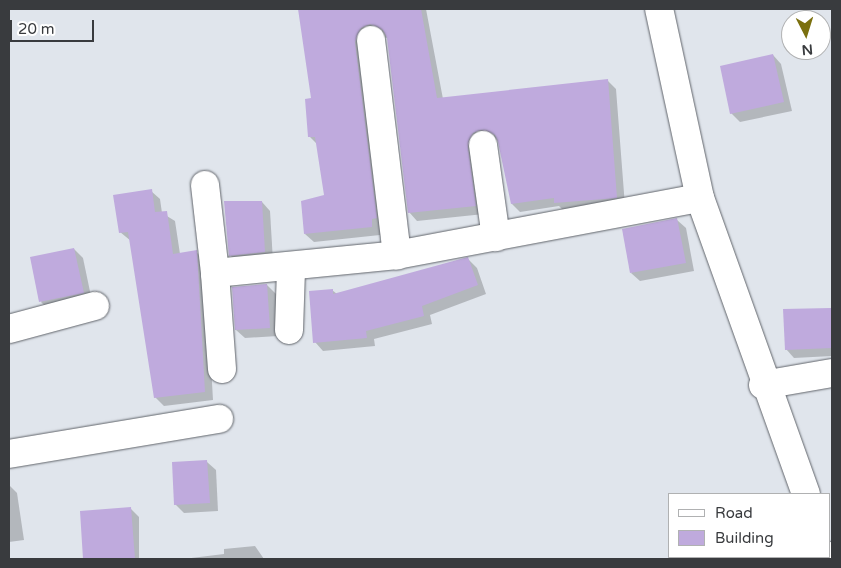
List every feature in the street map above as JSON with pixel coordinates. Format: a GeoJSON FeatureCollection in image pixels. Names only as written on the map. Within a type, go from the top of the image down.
{"type":"FeatureCollection","features":[{"type":"Feature","properties":{"kind":"street"},"geometry":{"type":"LineString","coordinates":[[659,9],[700,198],[763,385],[806,493]]}},
{"type":"Feature","properties":{"kind":"street"},"geometry":{"type":"LineString","coordinates":[[371,40],[397,255]]}},
{"type":"Feature","properties":{"kind":"street"},"geometry":{"type":"LineString","coordinates":[[483,145],[496,237]]}},
{"type":"Feature","properties":{"kind":"street"},"geometry":{"type":"LineString","coordinates":[[206,185],[222,369]]}},
{"type":"Feature","properties":{"kind":"street"},"geometry":{"type":"LineString","coordinates":[[215,273],[291,268],[397,255],[700,198]]}},
{"type":"Feature","properties":{"kind":"street"},"geometry":{"type":"LineString","coordinates":[[289,330],[291,268]]}},
{"type":"Feature","properties":{"kind":"street"},"geometry":{"type":"LineString","coordinates":[[9,329],[95,306]]}},
{"type":"Feature","properties":{"kind":"street"},"geometry":{"type":"LineString","coordinates":[[763,385],[832,373]]}},
{"type":"Feature","properties":{"kind":"street"},"geometry":{"type":"LineString","coordinates":[[9,454],[220,419]]}},
{"type":"Feature","properties":{"kind":"building"},"geometry":{"type":"Polygon","coordinates":[[[298,9],[421,9],[437,98],[608,79],[617,198],[554,203],[554,198],[511,204],[498,142],[495,135],[481,130],[473,133],[468,147],[476,206],[408,213],[387,38],[383,30],[370,24],[361,28],[355,42],[377,218],[372,219],[372,227],[304,234],[301,201],[324,195],[315,137],[308,137],[305,99],[311,98],[298,9]]]}},
{"type":"Feature","properties":{"kind":"building"},"geometry":{"type":"Polygon","coordinates":[[[773,54],[784,102],[730,114],[720,66],[773,54]]]}},
{"type":"Feature","properties":{"kind":"building"},"geometry":{"type":"Polygon","coordinates":[[[152,189],[155,212],[167,211],[173,254],[197,250],[205,392],[154,398],[128,232],[119,233],[113,195],[152,189]]]}},
{"type":"Feature","properties":{"kind":"building"},"geometry":{"type":"Polygon","coordinates":[[[224,201],[262,201],[265,252],[229,256],[224,201]]]}},
{"type":"Feature","properties":{"kind":"building"},"geometry":{"type":"Polygon","coordinates":[[[677,218],[686,263],[630,273],[622,229],[677,218]]]}},
{"type":"Feature","properties":{"kind":"building"},"geometry":{"type":"Polygon","coordinates":[[[74,248],[84,293],[39,302],[30,257],[74,248]]]}},
{"type":"Feature","properties":{"kind":"building"},"geometry":{"type":"Polygon","coordinates":[[[468,257],[478,285],[422,306],[424,316],[366,331],[367,338],[313,343],[309,291],[333,289],[333,294],[468,257]]]}},
{"type":"Feature","properties":{"kind":"building"},"geometry":{"type":"Polygon","coordinates":[[[267,284],[270,328],[235,330],[232,287],[267,284]]]}},
{"type":"Feature","properties":{"kind":"building"},"geometry":{"type":"Polygon","coordinates":[[[831,308],[832,348],[785,350],[783,309],[831,308]]]}},
{"type":"Feature","properties":{"kind":"building"},"geometry":{"type":"Polygon","coordinates":[[[207,460],[210,503],[174,505],[172,462],[207,460]]]}},
{"type":"Feature","properties":{"kind":"building"},"geometry":{"type":"Polygon","coordinates":[[[131,507],[135,559],[83,559],[80,511],[131,507]]]}}]}
